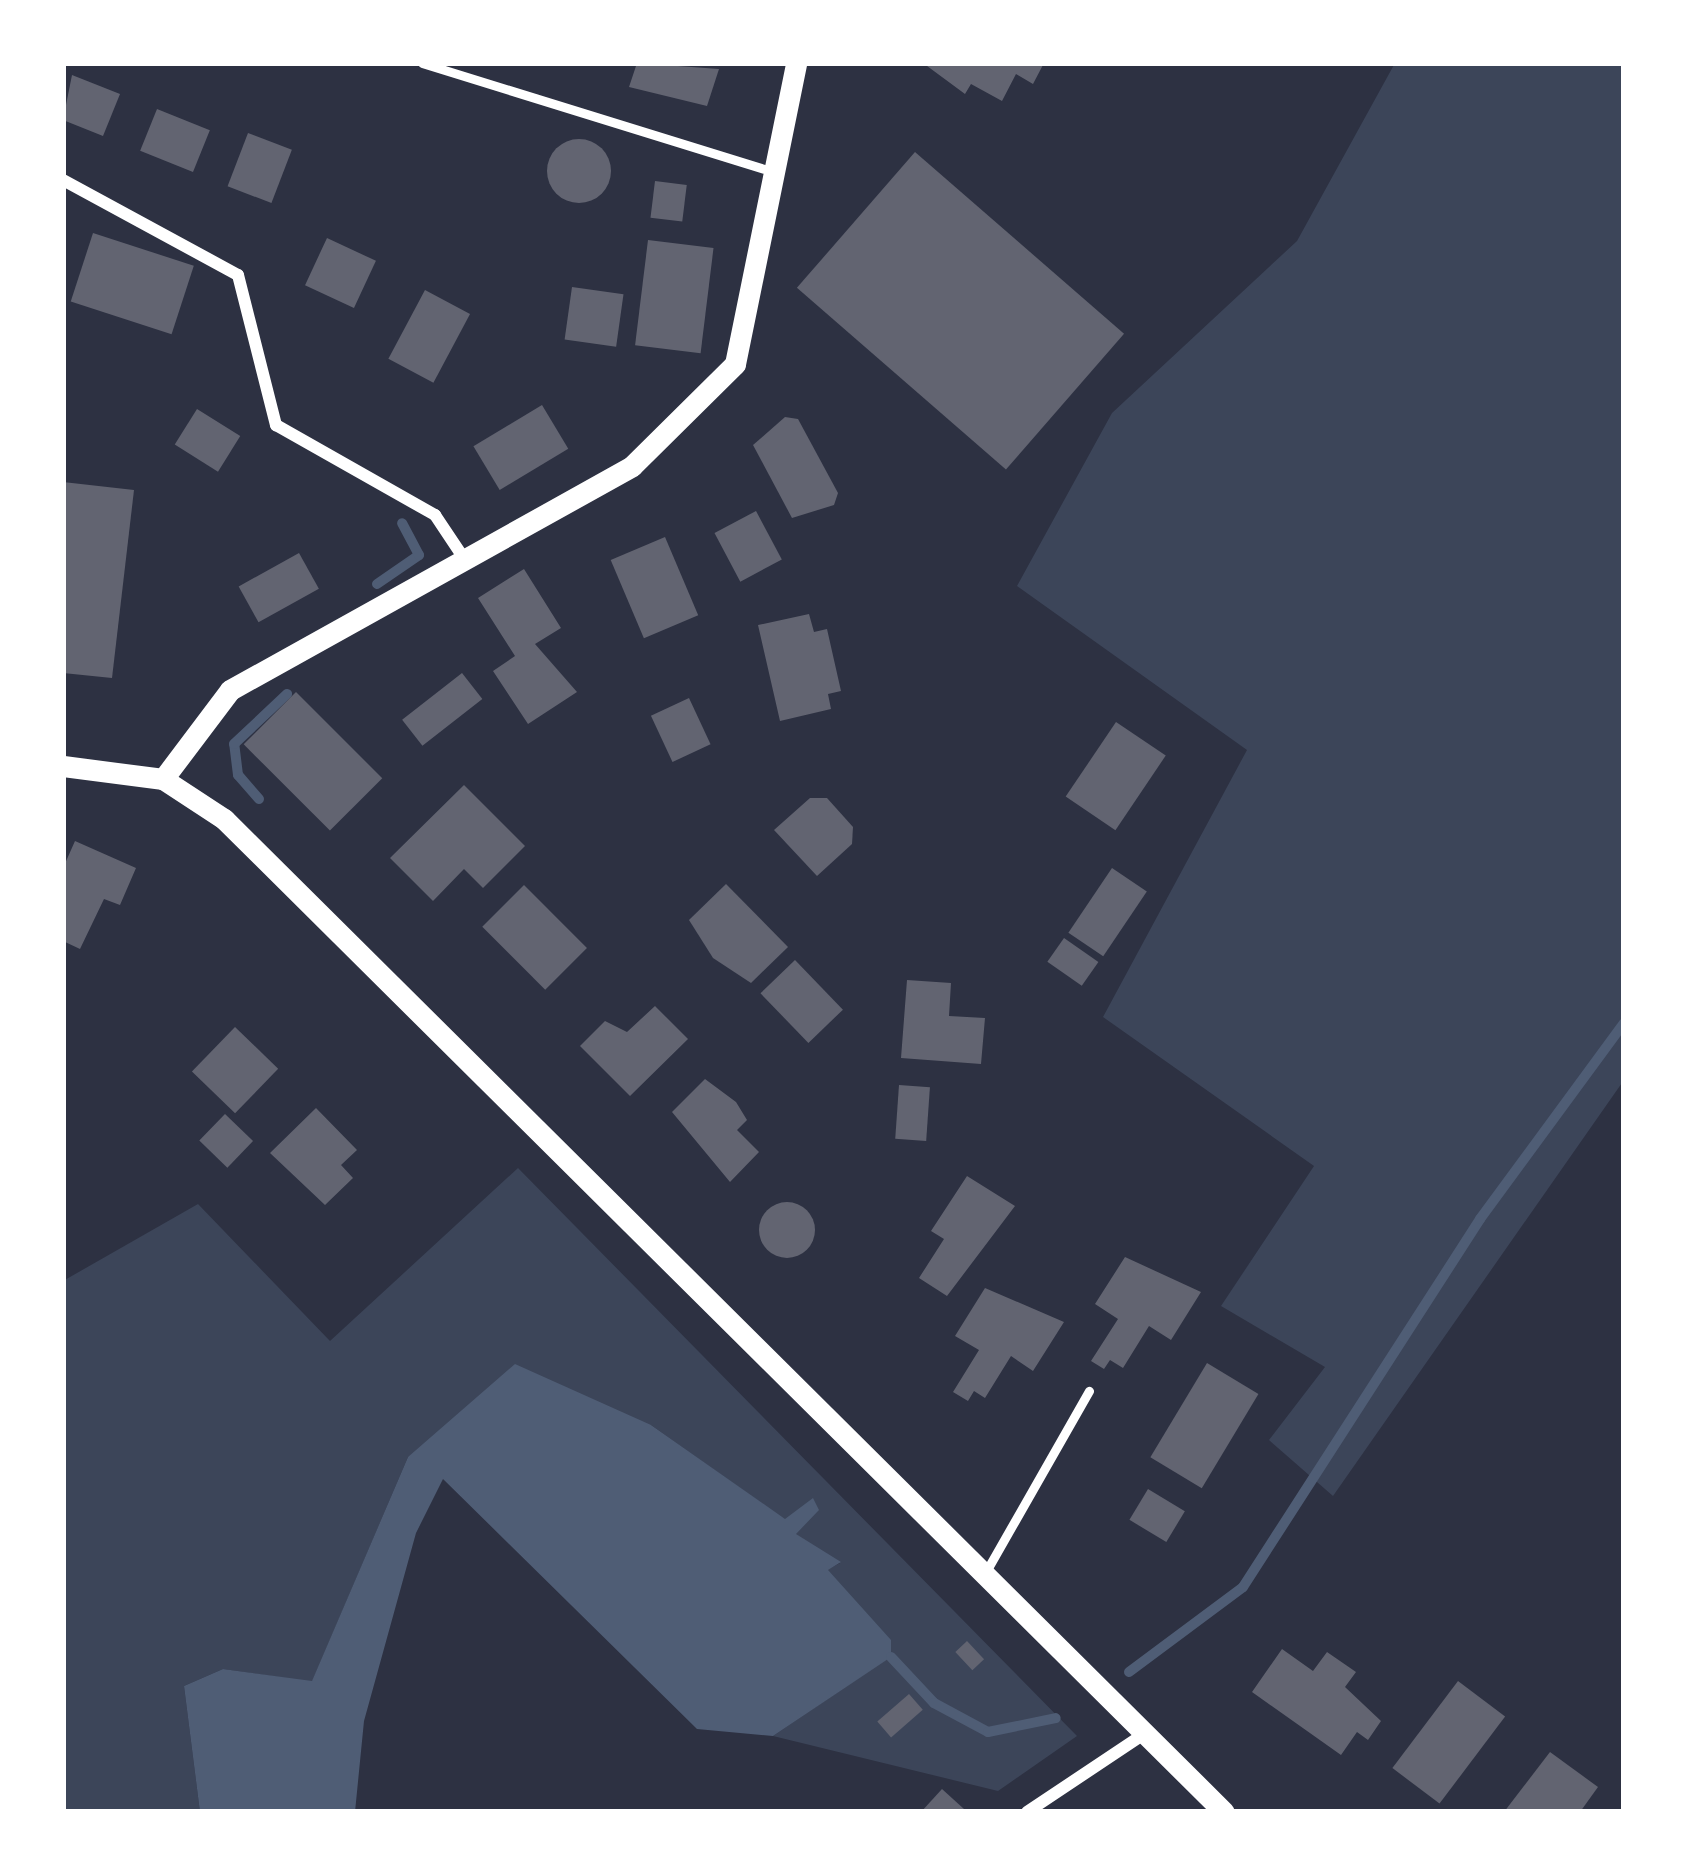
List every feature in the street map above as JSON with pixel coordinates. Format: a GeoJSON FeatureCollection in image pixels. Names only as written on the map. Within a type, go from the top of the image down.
{"type":"FeatureCollection","features":[{"type":"Feature","properties":{"kind":"street"},"geometry":{"type":"LineString","coordinates":[[163,778],[230,690],[466,563],[632,466],[735,364],[768,170],[796,63]]}},
{"type":"Feature","properties":{"kind":"street"},"geometry":{"type":"LineString","coordinates":[[63,180],[238,275],[276,425],[435,515],[466,563]]}},
{"type":"Feature","properties":{"kind":"street"},"geometry":{"type":"LineString","coordinates":[[63,766],[163,778],[224,818],[1224,1812]]}},
{"type":"Feature","properties":{"kind":"street"},"geometry":{"type":"LineString","coordinates":[[1027,1812],[1144,1734]]}},
{"type":"Feature","properties":{"kind":"lane"},"geometry":{"type":"LineString","coordinates":[[422,63],[768,170]]}},
{"type":"Feature","properties":{"kind":"lane"},"geometry":{"type":"LineString","coordinates":[[984,1575],[1089,1391]]}},
{"type":"Feature","properties":{"kind":"shaded area"},"geometry":{"type":"Polygon","coordinates":[[[1395,63],[1624,63],[1624,1080],[1333,1496],[1269,1440],[1325,1367],[1221,1306],[1314,1166],[1103,1017],[1247,750],[1017,586],[1112,413],[1297,241],[1395,63]]]}},
{"type":"Feature","properties":{"kind":"shaded area"},"geometry":{"type":"Polygon","coordinates":[[[518,1168],[1077,1736],[998,1791],[773,1736],[891,1656],[890,1640],[827,1570],[840,1563],[795,1534],[813,1499],[785,1520],[651,1425],[408,1457],[312,1682],[223,1669],[184,1686],[200,1812],[63,1812],[63,1281],[198,1204],[330,1341],[518,1168]]]}},
{"type":"Feature","properties":{"kind":"shaded area"},"geometry":{"type":"Polygon","coordinates":[[[515,1364],[651,1425],[785,1519],[813,1498],[819,1510],[796,1534],[841,1562],[828,1570],[891,1640],[891,1657],[773,1736],[697,1729],[443,1479],[416,1533],[364,1721],[355,1812],[200,1812],[184,1686],[223,1669],[312,1681],[408,1457],[515,1364]]]}},
{"type":"Feature","properties":{"kind":"building"},"geometry":{"type":"Polygon","coordinates":[[[637,63],[719,69],[707,106],[629,87],[637,63]]]}},
{"type":"Feature","properties":{"kind":"building"},"geometry":{"type":"Polygon","coordinates":[[[923,63],[1044,63],[1033,84],[1016,74],[1002,101],[971,84],[965,94],[923,63]]]}},
{"type":"Feature","properties":{"kind":"building"},"geometry":{"type":"Polygon","coordinates":[[[72,75],[120,94],[103,136],[63,120],[72,75]]]}},
{"type":"Feature","properties":{"kind":"building"},"geometry":{"type":"Polygon","coordinates":[[[157,109],[210,130],[193,172],[140,151],[157,109]]]}},
{"type":"Feature","properties":{"kind":"building"},"geometry":{"type":"Polygon","coordinates":[[[248,133],[292,150],[271,203],[228,186],[248,133]]]}},
{"type":"Feature","properties":{"kind":"building"},"geometry":{"type":"Polygon","coordinates":[[[579,139],[602,148],[611,171],[602,194],[579,203],[556,194],[547,171],[556,148],[579,139]]]}},
{"type":"Feature","properties":{"kind":"building"},"geometry":{"type":"Polygon","coordinates":[[[915,152],[1124,334],[1006,470],[797,288],[915,152]]]}},
{"type":"Feature","properties":{"kind":"building"},"geometry":{"type":"Polygon","coordinates":[[[655,181],[687,185],[682,222],[650,218],[655,181]]]}},
{"type":"Feature","properties":{"kind":"building"},"geometry":{"type":"Polygon","coordinates":[[[93,233],[194,266],[172,334],[71,301],[93,233]]]}},
{"type":"Feature","properties":{"kind":"building"},"geometry":{"type":"Polygon","coordinates":[[[327,238],[376,261],[354,308],[305,285],[327,238]]]}},
{"type":"Feature","properties":{"kind":"building"},"geometry":{"type":"Polygon","coordinates":[[[648,240],[714,248],[701,353],[635,345],[648,240]]]}},
{"type":"Feature","properties":{"kind":"building"},"geometry":{"type":"Polygon","coordinates":[[[572,287],[623,294],[616,347],[565,339],[572,287]]]}},
{"type":"Feature","properties":{"kind":"building"},"geometry":{"type":"Polygon","coordinates":[[[425,290],[470,314],[433,383],[388,359],[425,290]]]}},
{"type":"Feature","properties":{"kind":"building"},"geometry":{"type":"Polygon","coordinates":[[[542,405],[568,449],[500,490],[473,446],[542,405]]]}},
{"type":"Feature","properties":{"kind":"building"},"geometry":{"type":"Polygon","coordinates":[[[197,409],[240,436],[218,472],[175,445],[197,409]]]}},
{"type":"Feature","properties":{"kind":"building"},"geometry":{"type":"Polygon","coordinates":[[[785,417],[798,419],[838,493],[834,505],[792,518],[753,445],[785,417]]]}},
{"type":"Feature","properties":{"kind":"building"},"geometry":{"type":"Polygon","coordinates":[[[63,482],[134,490],[112,678],[63,673],[63,482]]]}},
{"type":"Feature","properties":{"kind":"building"},"geometry":{"type":"Polygon","coordinates":[[[756,511],[782,560],[740,582],[715,533],[756,511]]]}},
{"type":"Feature","properties":{"kind":"building"},"geometry":{"type":"Polygon","coordinates":[[[665,537],[698,615],[644,638],[611,560],[665,537]]]}},
{"type":"Feature","properties":{"kind":"building"},"geometry":{"type":"Polygon","coordinates":[[[299,553],[319,589],[259,622],[239,586],[299,553]]]}},
{"type":"Feature","properties":{"kind":"building"},"geometry":{"type":"Polygon","coordinates":[[[524,569],[561,628],[535,644],[577,692],[528,724],[493,671],[515,656],[478,598],[524,569]]]}},
{"type":"Feature","properties":{"kind":"building"},"geometry":{"type":"Polygon","coordinates":[[[809,614],[814,632],[827,629],[841,691],[828,694],[831,709],[780,721],[758,625],[809,614]]]}},
{"type":"Feature","properties":{"kind":"building"},"geometry":{"type":"Polygon","coordinates":[[[462,673],[482,699],[422,746],[402,720],[462,673]]]}},
{"type":"Feature","properties":{"kind":"building"},"geometry":{"type":"Polygon","coordinates":[[[296,692],[382,778],[330,831],[244,744],[296,692]]]}},
{"type":"Feature","properties":{"kind":"building"},"geometry":{"type":"Polygon","coordinates":[[[689,698],[711,744],[672,762],[651,716],[689,698]]]}},
{"type":"Feature","properties":{"kind":"building"},"geometry":{"type":"Polygon","coordinates":[[[1116,722],[1166,756],[1115,830],[1066,797],[1116,722]]]}},
{"type":"Feature","properties":{"kind":"building"},"geometry":{"type":"Polygon","coordinates":[[[464,785],[525,846],[483,888],[464,869],[433,901],[390,858],[464,785]]]}},
{"type":"Feature","properties":{"kind":"building"},"geometry":{"type":"Polygon","coordinates":[[[810,798],[827,798],[853,827],[852,844],[817,876],[774,830],[810,798]]]}},
{"type":"Feature","properties":{"kind":"building"},"geometry":{"type":"Polygon","coordinates":[[[75,841],[136,868],[120,905],[104,899],[80,949],[63,941],[63,868],[75,841]]]}},
{"type":"Feature","properties":{"kind":"building"},"geometry":{"type":"Polygon","coordinates":[[[1112,868],[1147,891],[1103,956],[1068,933],[1112,868]]]}},
{"type":"Feature","properties":{"kind":"building"},"geometry":{"type":"Polygon","coordinates":[[[726,884],[788,947],[751,983],[713,958],[689,920],[726,884]]]}},
{"type":"Feature","properties":{"kind":"building"},"geometry":{"type":"Polygon","coordinates":[[[524,885],[587,948],[545,990],[482,927],[524,885]]]}},
{"type":"Feature","properties":{"kind":"building"},"geometry":{"type":"Polygon","coordinates":[[[1064,938],[1098,962],[1082,986],[1047,962],[1064,938]]]}},
{"type":"Feature","properties":{"kind":"building"},"geometry":{"type":"Polygon","coordinates":[[[795,960],[843,1010],[808,1043],[760,993],[795,960]]]}},
{"type":"Feature","properties":{"kind":"building"},"geometry":{"type":"Polygon","coordinates":[[[907,980],[951,983],[949,1016],[985,1018],[981,1064],[901,1058],[907,980]]]}},
{"type":"Feature","properties":{"kind":"building"},"geometry":{"type":"Polygon","coordinates":[[[655,1006],[688,1039],[630,1096],[580,1046],[605,1021],[627,1032],[655,1006]]]}},
{"type":"Feature","properties":{"kind":"building"},"geometry":{"type":"Polygon","coordinates":[[[235,1027],[278,1069],[235,1113],[192,1072],[235,1027]]]}},
{"type":"Feature","properties":{"kind":"building"},"geometry":{"type":"Polygon","coordinates":[[[705,1079],[736,1102],[747,1120],[737,1130],[759,1152],[730,1182],[672,1112],[705,1079]]]}},
{"type":"Feature","properties":{"kind":"building"},"geometry":{"type":"Polygon","coordinates":[[[899,1085],[930,1087],[926,1141],[895,1139],[899,1085]]]}},
{"type":"Feature","properties":{"kind":"building"},"geometry":{"type":"Polygon","coordinates":[[[316,1108],[357,1150],[341,1165],[353,1178],[325,1205],[270,1153],[316,1108]]]}},
{"type":"Feature","properties":{"kind":"building"},"geometry":{"type":"Polygon","coordinates":[[[225,1114],[253,1141],[227,1168],[199,1141],[225,1114]]]}},
{"type":"Feature","properties":{"kind":"building"},"geometry":{"type":"Polygon","coordinates":[[[967,1176],[1015,1206],[947,1296],[919,1278],[944,1239],[931,1231],[967,1176]]]}},
{"type":"Feature","properties":{"kind":"building"},"geometry":{"type":"Polygon","coordinates":[[[787,1202],[807,1210],[815,1230],[807,1250],[787,1258],[767,1250],[759,1230],[767,1210],[787,1202]]]}},
{"type":"Feature","properties":{"kind":"building"},"geometry":{"type":"Polygon","coordinates":[[[1125,1257],[1201,1292],[1171,1340],[1149,1326],[1123,1368],[1110,1360],[1104,1369],[1091,1361],[1118,1319],[1095,1304],[1125,1257]]]}},
{"type":"Feature","properties":{"kind":"building"},"geometry":{"type":"Polygon","coordinates":[[[985,1288],[1064,1322],[1033,1371],[1011,1356],[985,1398],[974,1391],[968,1401],[953,1392],[979,1350],[955,1336],[985,1288]]]}},
{"type":"Feature","properties":{"kind":"building"},"geometry":{"type":"Polygon","coordinates":[[[1207,1363],[1258,1394],[1202,1488],[1150,1457],[1207,1363]]]}},
{"type":"Feature","properties":{"kind":"building"},"geometry":{"type":"Polygon","coordinates":[[[1148,1489],[1185,1511],[1166,1542],[1129,1520],[1148,1489]]]}},
{"type":"Feature","properties":{"kind":"building"},"geometry":{"type":"Polygon","coordinates":[[[967,1641],[984,1659],[972,1670],[955,1652],[967,1641]]]}},
{"type":"Feature","properties":{"kind":"building"},"geometry":{"type":"Polygon","coordinates":[[[1282,1649],[1313,1671],[1327,1652],[1356,1672],[1345,1687],[1381,1721],[1368,1740],[1357,1732],[1341,1755],[1252,1692],[1282,1649]]]}},
{"type":"Feature","properties":{"kind":"building"},"geometry":{"type":"Polygon","coordinates":[[[1458,1681],[1505,1717],[1440,1804],[1392,1768],[1458,1681]]]}},
{"type":"Feature","properties":{"kind":"building"},"geometry":{"type":"Polygon","coordinates":[[[909,1694],[923,1710],[891,1737],[877,1722],[909,1694]]]}},
{"type":"Feature","properties":{"kind":"building"},"geometry":{"type":"Polygon","coordinates":[[[1550,1752],[1598,1787],[1580,1812],[1504,1812],[1550,1752]]]}},
{"type":"Feature","properties":{"kind":"building"},"geometry":{"type":"Polygon","coordinates":[[[942,1789],[964,1809],[921,1812],[942,1789]]]}},
{"type":"Feature","properties":{"kind":"waterway"},"geometry":{"type":"LineString","coordinates":[[377,584],[419,555],[402,523]]}},
{"type":"Feature","properties":{"kind":"waterway"},"geometry":{"type":"LineString","coordinates":[[259,799],[238,775],[234,744],[287,694]]}},
{"type":"Feature","properties":{"kind":"waterway"},"geometry":{"type":"LineString","coordinates":[[1129,1672],[1243,1587],[1480,1219],[1624,1023]]}},
{"type":"Feature","properties":{"kind":"waterway"},"geometry":{"type":"LineString","coordinates":[[891,1657],[934,1703],[988,1732],[1056,1718]]}}]}
